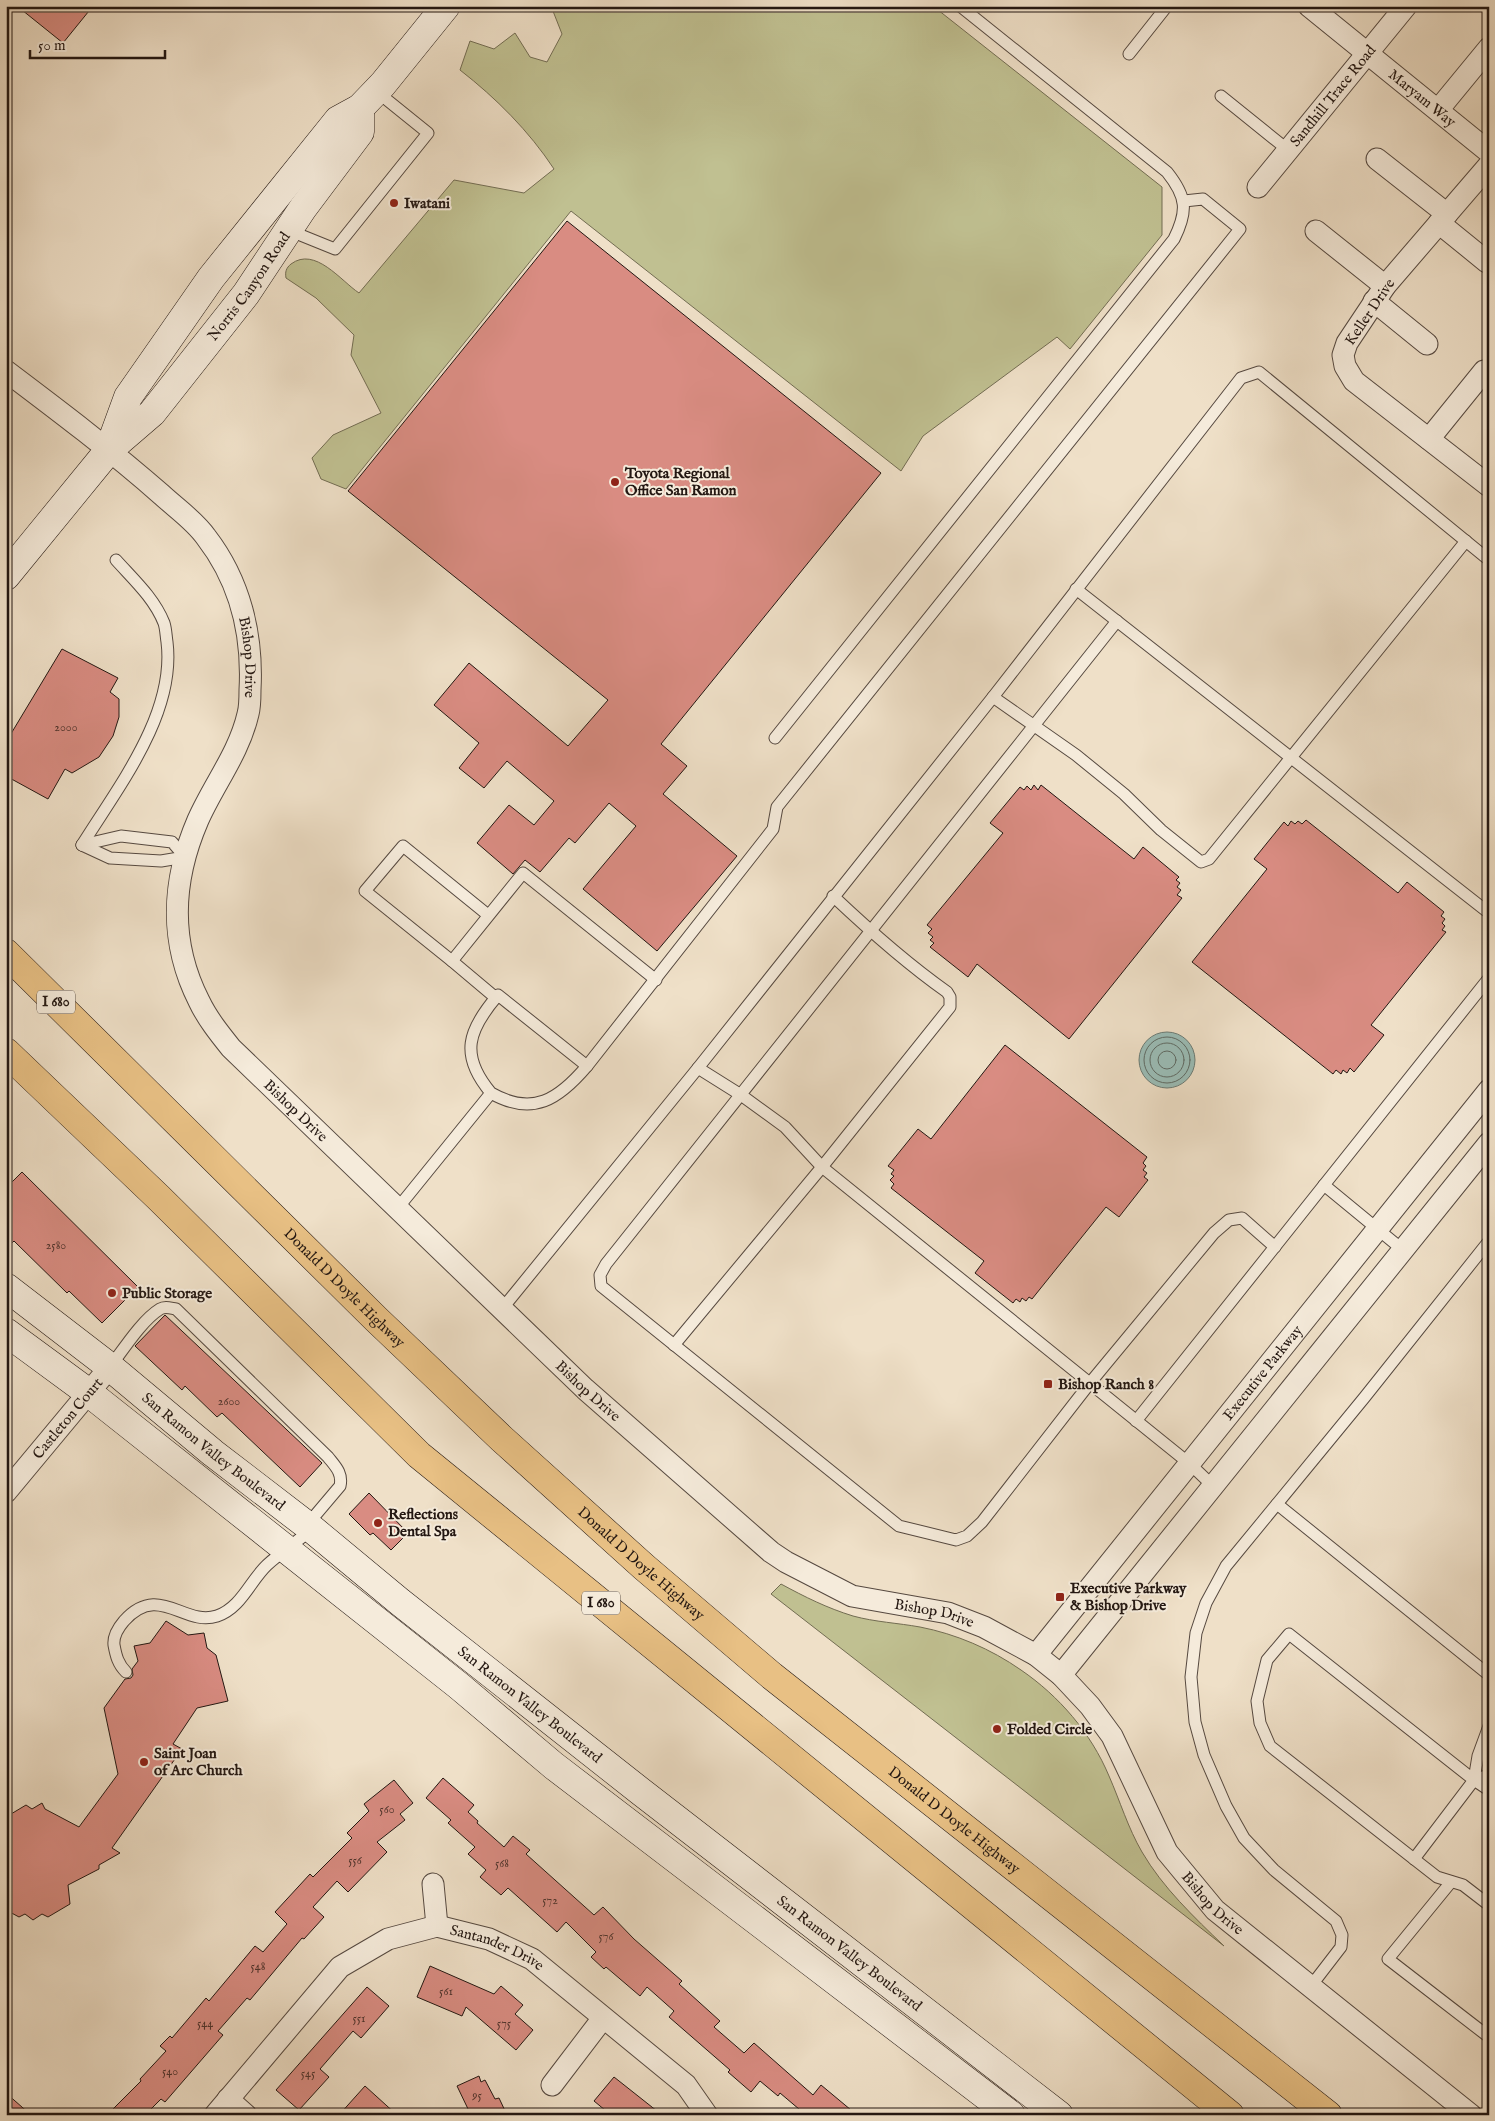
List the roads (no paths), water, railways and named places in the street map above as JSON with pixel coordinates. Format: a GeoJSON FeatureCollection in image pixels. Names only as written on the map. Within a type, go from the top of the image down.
{"type":"FeatureCollection","features":[{"type":"Feature","properties":{"kind":"highway","name":"Donald D Doyle Highway"},"geometry":{"type":"LineString","coordinates":[[6,953],[383,1326],[502,1439],[644,1568],[772,1676],[1328,2115]]}},
{"type":"Feature","properties":{"kind":"highway","name":"I 680"},"geometry":{"type":"LineString","coordinates":[[6,1052],[159,1198],[419,1455],[1230,2115]]}},
{"type":"Feature","properties":{"kind":"main road","name":"Norris Canyon Road"},"geometry":{"type":"LineString","coordinates":[[109,450],[128,397],[211,278],[338,120],[368,100],[446,6]]}},
{"type":"Feature","properties":{"kind":"main road","name":"Norris Canyon Road"},"geometry":{"type":"LineString","coordinates":[[6,576],[109,450],[152,413],[246,294],[288,230],[360,132],[368,100]]}},
{"type":"Feature","properties":{"kind":"main road","name":"San Ramon Valley Boulevard"},"geometry":{"type":"LineString","coordinates":[[6,1287],[110,1367],[213,1453],[310,1527],[400,1602],[640,1791],[1059,2115]]}},
{"type":"Feature","properties":{"kind":"main road","name":"San Ramon Valley Boulevard"},"geometry":{"type":"LineString","coordinates":[[6,1332],[89,1393],[459,1686],[554,1766],[1012,2115]]}},
{"type":"Feature","properties":{"kind":"street","name":"Maryam Way"},"geometry":{"type":"LineString","coordinates":[[1309,6],[1489,152]]}},
{"type":"Feature","properties":{"kind":"street","name":"Sandhill Trace Road"},"geometry":{"type":"LineString","coordinates":[[1258,186],[1406,6]]}},
{"type":"Feature","properties":{"kind":"street"},"geometry":{"type":"LineString","coordinates":[[1438,110],[1489,48]]}},
{"type":"Feature","properties":{"kind":"street"},"geometry":{"type":"LineString","coordinates":[[1377,158],[1443,218],[1487,262]]}},
{"type":"Feature","properties":{"kind":"street","name":"Keller Drive"},"geometry":{"type":"LineString","coordinates":[[1489,164],[1380,294],[1347,343],[1343,355],[1346,366],[1354,381],[1489,486]]}},
{"type":"Feature","properties":{"kind":"street"},"geometry":{"type":"LineString","coordinates":[[1316,231],[1380,294],[1427,344]]}},
{"type":"Feature","properties":{"kind":"street","name":"Bishop Drive"},"geometry":{"type":"LineString","coordinates":[[6,371],[109,450],[205,536],[229,573],[237,591],[246,622],[250,648],[249,713],[234,753],[198,820],[185,857],[176,896],[176,922],[188,976],[199,1002],[230,1048],[585,1389],[688,1480],[786,1562],[852,1596],[948,1613],[984,1628],[1036,1655],[1061,1676],[1090,1706],[1112,1736],[1168,1852],[1215,1910],[1472,2115]]}},
{"type":"Feature","properties":{"kind":"street"},"geometry":{"type":"LineString","coordinates":[[1429,439],[1484,371]]}},
{"type":"Feature","properties":{"kind":"street","name":"Executive Parkway"},"geometry":{"type":"LineString","coordinates":[[1036,1655],[1489,1090]]}},
{"type":"Feature","properties":{"kind":"street"},"geometry":{"type":"LineString","coordinates":[[1061,1676],[1489,1143]]}},
{"type":"Feature","properties":{"kind":"street","name":"Castleton Court"},"geometry":{"type":"LineString","coordinates":[[6,1492],[110,1367]]}},
{"type":"Feature","properties":{"kind":"street"},"geometry":{"type":"LineString","coordinates":[[433,1884],[437,1926]]}},
{"type":"Feature","properties":{"kind":"street","name":"Santander Drive"},"geometry":{"type":"LineString","coordinates":[[221,2107],[340,1967],[388,1939],[437,1926],[489,1939],[532,1959],[686,2085],[707,2115]]}},
{"type":"Feature","properties":{"kind":"street"},"geometry":{"type":"LineString","coordinates":[[552,2085],[603,2018]]}},
{"type":"Feature","properties":{"kind":"street"},"geometry":{"type":"LineString","coordinates":[[221,2107],[246,2115]]}},
{"type":"Feature","properties":{"kind":"lane"},"geometry":{"type":"LineString","coordinates":[[775,738],[1174,239],[1183,216],[1184,200],[1178,186],[1168,172],[960,6]]}},
{"type":"Feature","properties":{"kind":"lane"},"geometry":{"type":"LineString","coordinates":[[1130,54],[1167,6]]}},
{"type":"Feature","properties":{"kind":"lane"},"geometry":{"type":"LineString","coordinates":[[1221,96],[1288,150]]}},
{"type":"Feature","properties":{"kind":"lane"},"geometry":{"type":"LineString","coordinates":[[288,230],[334,249],[428,133],[368,100]]}},
{"type":"Feature","properties":{"kind":"lane"},"geometry":{"type":"LineString","coordinates":[[587,1066],[498,995],[476,1024],[471,1040],[472,1056],[476,1071],[491,1093],[504,1100],[517,1103],[532,1104],[557,1096],[569,1087],[587,1066],[773,830],[778,808],[1240,228],[1203,199],[1184,200]]}},
{"type":"Feature","properties":{"kind":"lane"},"geometry":{"type":"LineString","coordinates":[[502,1310],[698,1068],[993,697],[1241,378],[1259,372],[1489,560]]}},
{"type":"Feature","properties":{"kind":"lane"},"geometry":{"type":"LineString","coordinates":[[993,697],[1035,725],[1124,794],[1161,830],[1201,862],[1209,859],[1290,756],[1466,541]]}},
{"type":"Feature","properties":{"kind":"lane"},"geometry":{"type":"LineString","coordinates":[[82,845],[132,765],[156,717],[166,686],[168,653],[164,625],[153,601],[116,560]]}},
{"type":"Feature","properties":{"kind":"lane"},"geometry":{"type":"LineString","coordinates":[[1076,588],[1489,913]]}},
{"type":"Feature","properties":{"kind":"lane"},"geometry":{"type":"LineString","coordinates":[[1117,621],[606,1264],[600,1275],[601,1286],[900,1526],[956,1540],[967,1536],[982,1522],[1090,1384],[1214,1233],[1229,1220],[1242,1218],[1275,1247]]}},
{"type":"Feature","properties":{"kind":"lane"},"geometry":{"type":"LineString","coordinates":[[82,845],[121,836],[172,842],[185,857]]}},
{"type":"Feature","properties":{"kind":"lane"},"geometry":{"type":"LineString","coordinates":[[82,845],[110,858],[161,861],[185,857]]}},
{"type":"Feature","properties":{"kind":"lane"},"geometry":{"type":"LineString","coordinates":[[488,915],[403,846],[365,891],[496,998]]}},
{"type":"Feature","properties":{"kind":"lane"},"geometry":{"type":"LineString","coordinates":[[452,961],[523,874],[656,980]]}},
{"type":"Feature","properties":{"kind":"lane"},"geometry":{"type":"LineString","coordinates":[[674,1345],[822,1167],[950,1007],[950,997],[947,992],[912,967],[833,896]]}},
{"type":"Feature","properties":{"kind":"lane"},"geometry":{"type":"LineString","coordinates":[[1136,1421],[1489,978]]}},
{"type":"Feature","properties":{"kind":"lane"},"geometry":{"type":"LineString","coordinates":[[698,1068],[741,1095],[785,1127],[822,1167],[1190,1464],[1214,1486]]}},
{"type":"Feature","properties":{"kind":"lane"},"geometry":{"type":"LineString","coordinates":[[397,1210],[491,1093]]}},
{"type":"Feature","properties":{"kind":"lane"},"geometry":{"type":"LineString","coordinates":[[1324,1185],[1403,1250]]}},
{"type":"Feature","properties":{"kind":"lane"},"geometry":{"type":"LineString","coordinates":[[1311,1986],[1341,1947],[1342,1935],[1336,1921],[1274,1870],[1244,1838],[1226,1806],[1204,1755],[1195,1722],[1191,1677],[1196,1633],[1206,1603],[1226,1566],[1489,1241]]}},
{"type":"Feature","properties":{"kind":"lane"},"geometry":{"type":"LineString","coordinates":[[110,1367],[136,1333],[160,1309],[166,1307],[176,1309],[328,1457],[340,1471],[342,1479],[340,1486],[310,1527],[287,1550],[267,1565],[236,1604],[217,1616],[204,1618],[169,1606],[147,1605],[130,1615],[120,1626],[114,1639],[116,1656],[120,1667],[126,1672]]}},
{"type":"Feature","properties":{"kind":"lane"},"geometry":{"type":"LineString","coordinates":[[1277,1504],[1489,1675]]}},
{"type":"Feature","properties":{"kind":"lane"},"geometry":{"type":"LineString","coordinates":[[1489,1790],[1289,1634],[1267,1660],[1257,1701],[1260,1723],[1270,1746],[1437,1877],[1463,1885],[1489,1905]]}},
{"type":"Feature","properties":{"kind":"lane"},"geometry":{"type":"LineString","coordinates":[[1414,1859],[1474,1780],[1478,1756],[1489,1726]]}},
{"type":"Feature","properties":{"kind":"lane"},"geometry":{"type":"LineString","coordinates":[[1474,1780],[1489,1775]]}},
{"type":"Feature","properties":{"kind":"lane"},"geometry":{"type":"LineString","coordinates":[[1451,1882],[1388,1960],[1489,2037]]}},
{"type":"Feature","properties":{"kind":"water"},"geometry":{"type":"Polygon","coordinates":[[[1162,1032],[1172,1032],[1187,1040],[1193,1049],[1195,1060],[1193,1071],[1187,1080],[1172,1088],[1162,1088],[1151,1083],[1144,1076],[1139,1065],[1139,1055],[1144,1044],[1151,1037],[1162,1032]]]}},
{"type":"Feature","properties":{"kind":"place","name":"Iwatani"},"geometry":{"type":"Point","coordinates":[394,203]}},
{"type":"Feature","properties":{"kind":"place","name":"Toyota Regional Office San Ramon"},"geometry":{"type":"Point","coordinates":[615,482]}},
{"type":"Feature","properties":{"kind":"place","name":"Public Storage"},"geometry":{"type":"Point","coordinates":[112,1293]}},
{"type":"Feature","properties":{"kind":"place","name":"Bishop Ranch 8"},"geometry":{"type":"Point","coordinates":[1048,1384]}},
{"type":"Feature","properties":{"kind":"place","name":"Reflections Dental Spa"},"geometry":{"type":"Point","coordinates":[378,1523]}},
{"type":"Feature","properties":{"kind":"place","name":"Executive Parkway & Bishop Drive"},"geometry":{"type":"Point","coordinates":[1060,1597]}},
{"type":"Feature","properties":{"kind":"place","name":"Folded Circle"},"geometry":{"type":"Point","coordinates":[997,1729]}},
{"type":"Feature","properties":{"kind":"place","name":"Saint Joan of Arc Church"},"geometry":{"type":"Point","coordinates":[144,1762]}}]}
